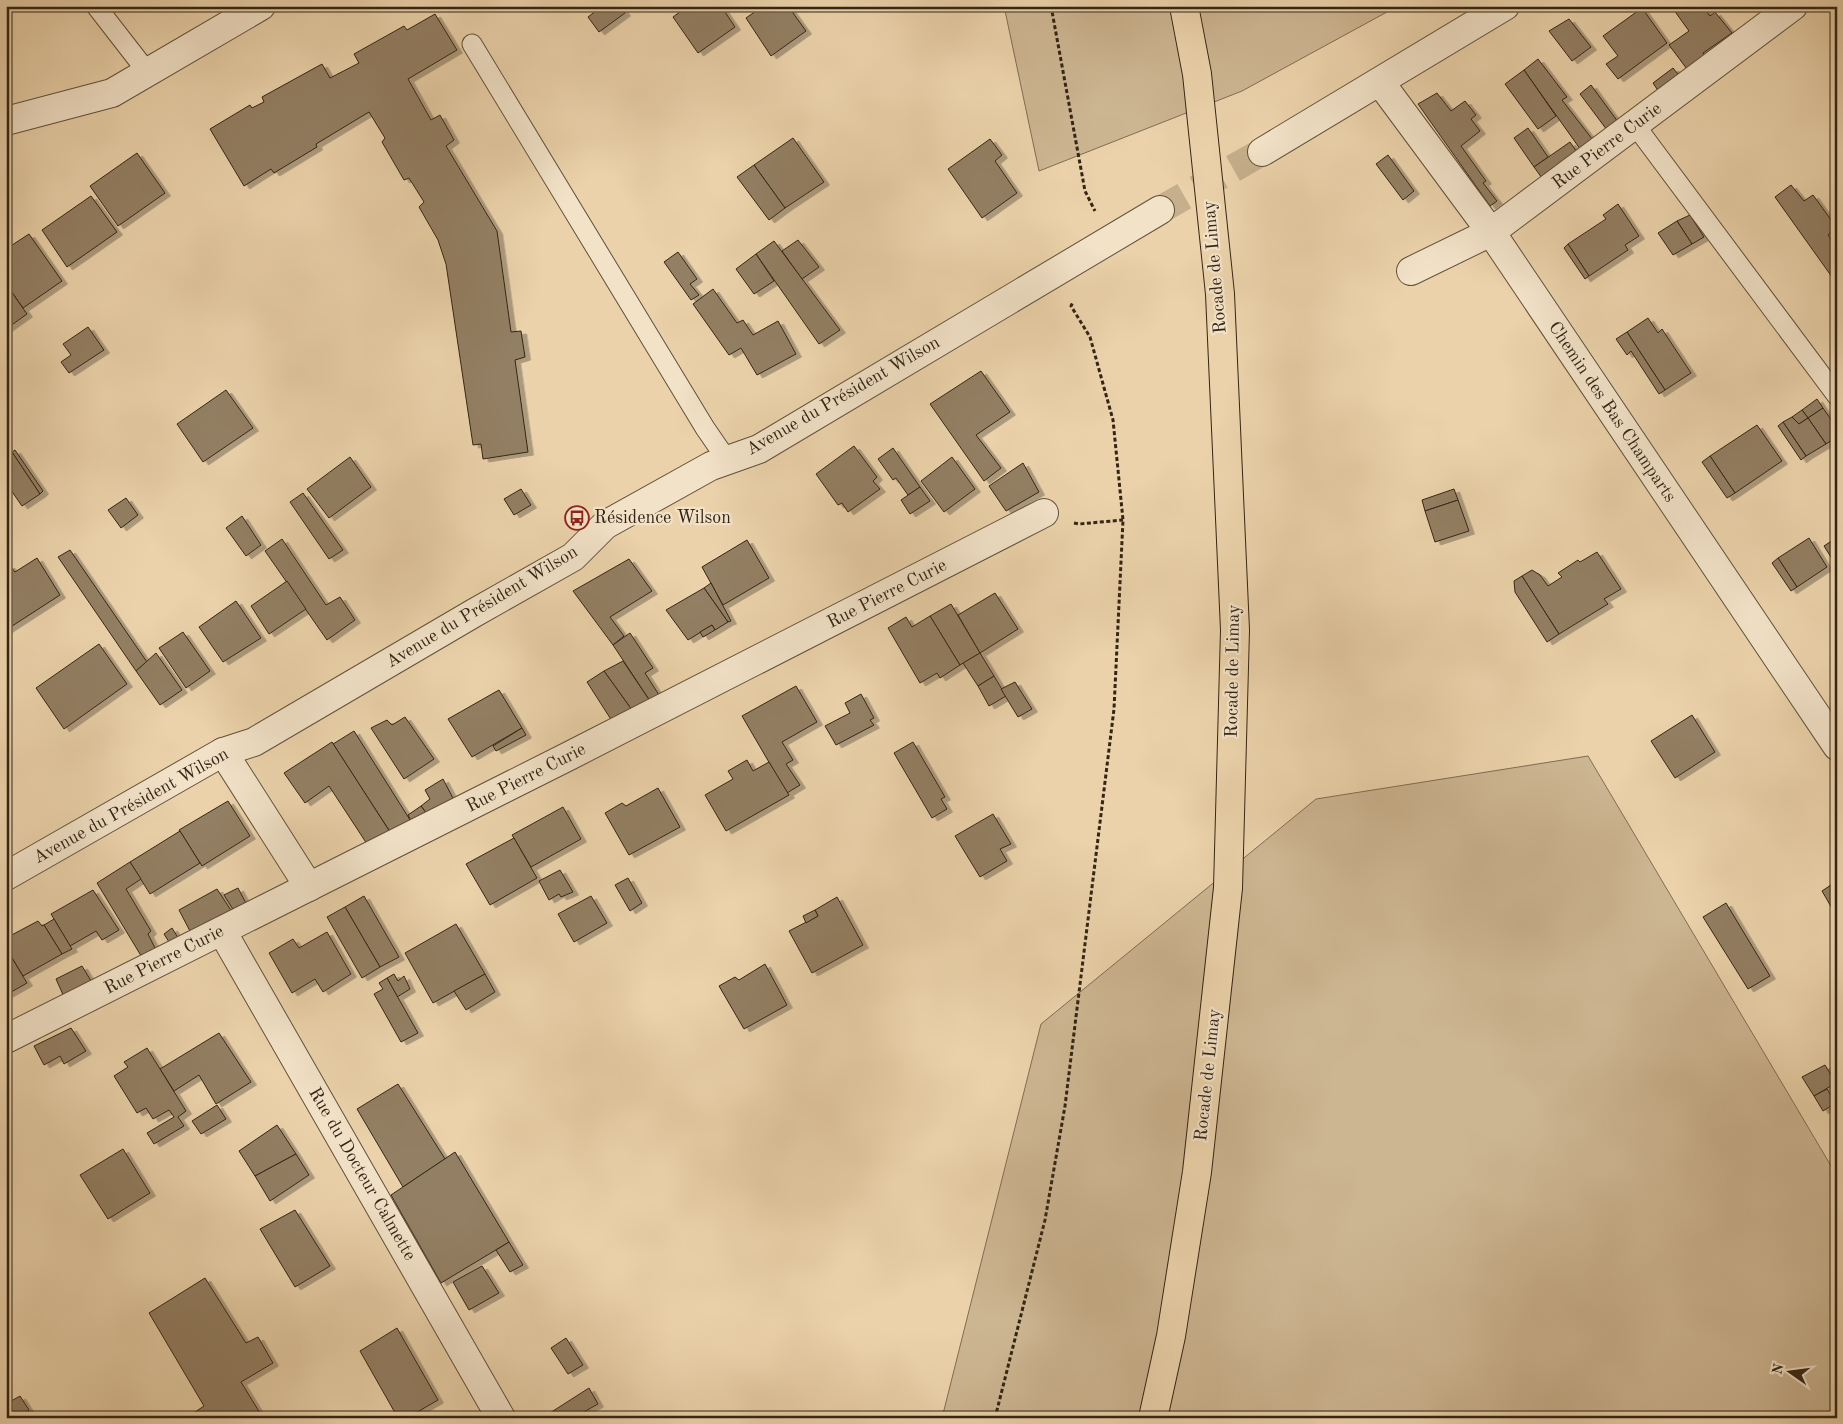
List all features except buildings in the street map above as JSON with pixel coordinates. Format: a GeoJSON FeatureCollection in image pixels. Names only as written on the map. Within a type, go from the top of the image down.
{"type":"FeatureCollection","features":[{"type":"Feature","properties":{"kind":"main road","name":"Rocade de Limay"},"geometry":{"type":"LineString","coordinates":[[1171,1336],[1197,1172],[1228,888],[1235,630],[1220,294],[1197,74],[1184,6]]}},
{"type":"Feature","properties":{"kind":"main road"},"geometry":{"type":"LineString","coordinates":[[1153,1418],[1171,1336]]}},
{"type":"Feature","properties":{"kind":"main road"},"geometry":{"type":"LineString","coordinates":[[1167,1418],[1171,1336]]}},
{"type":"Feature","properties":{"kind":"street"},"geometry":{"type":"LineString","coordinates":[[6,121],[112,93],[261,6]]}},
{"type":"Feature","properties":{"kind":"street"},"geometry":{"type":"LineString","coordinates":[[1262,152],[1505,6]]}},
{"type":"Feature","properties":{"kind":"street","name":"Rue Pierre Curie"},"geometry":{"type":"LineString","coordinates":[[1411,271],[1491,232],[1793,6]]}},
{"type":"Feature","properties":{"kind":"street","name":"Chemin des Bas Champarts"},"geometry":{"type":"LineString","coordinates":[[1380,82],[1491,232],[1837,746]]}},
{"type":"Feature","properties":{"kind":"street","name":"Avenue du Président Wilson"},"geometry":{"type":"LineString","coordinates":[[6,876],[223,752],[254,742],[474,612],[573,557],[605,525],[711,466],[759,449],[1160,210]]}},
{"type":"Feature","properties":{"kind":"street","name":"Rue Pierre Curie"},"geometry":{"type":"LineString","coordinates":[[6,1039],[1044,513]]}},
{"type":"Feature","properties":{"kind":"street"},"geometry":{"type":"LineString","coordinates":[[223,752],[309,887]]}},
{"type":"Feature","properties":{"kind":"street","name":"Rue du Docteur Calmette"},"geometry":{"type":"LineString","coordinates":[[222,931],[501,1418]]}},
{"type":"Feature","properties":{"kind":"lane"},"geometry":{"type":"LineString","coordinates":[[96,6],[148,73]]}},
{"type":"Feature","properties":{"kind":"lane"},"geometry":{"type":"LineString","coordinates":[[472,44],[705,428],[727,460]]}},
{"type":"Feature","properties":{"kind":"lane"},"geometry":{"type":"LineString","coordinates":[[1635,125],[1837,396]]}},
{"type":"Feature","properties":{"kind":"path"},"geometry":{"type":"LineString","coordinates":[[1051,6],[1085,192],[1099,218]]}},
{"type":"Feature","properties":{"kind":"path"},"geometry":{"type":"LineString","coordinates":[[995,1418],[1045,1220],[1065,1106],[1114,710],[1123,520],[1113,420],[1090,337],[1070,306],[1086,286],[1075,259]]}},
{"type":"Feature","properties":{"kind":"path"},"geometry":{"type":"LineString","coordinates":[[1044,513],[1079,524],[1123,520]]}},
{"type":"Feature","properties":{"kind":"shaded area"},"geometry":{"type":"Polygon","coordinates":[[[1004,6],[1398,6],[1242,91],[1039,171],[1004,6]]]}},
{"type":"Feature","properties":{"kind":"shaded area"},"geometry":{"type":"Polygon","coordinates":[[[1588,756],[1837,1176],[1837,1418],[942,1418],[1041,1024],[1316,799],[1588,756]]]}},
{"type":"Feature","properties":{"kind":"tunnel"},"geometry":{"type":"LineString","coordinates":[[1160,210],[1262,152]]}},
{"type":"Feature","properties":{"kind":"place","name":"Résidence Wilson"},"geometry":{"type":"Point","coordinates":[577,518]}}]}
